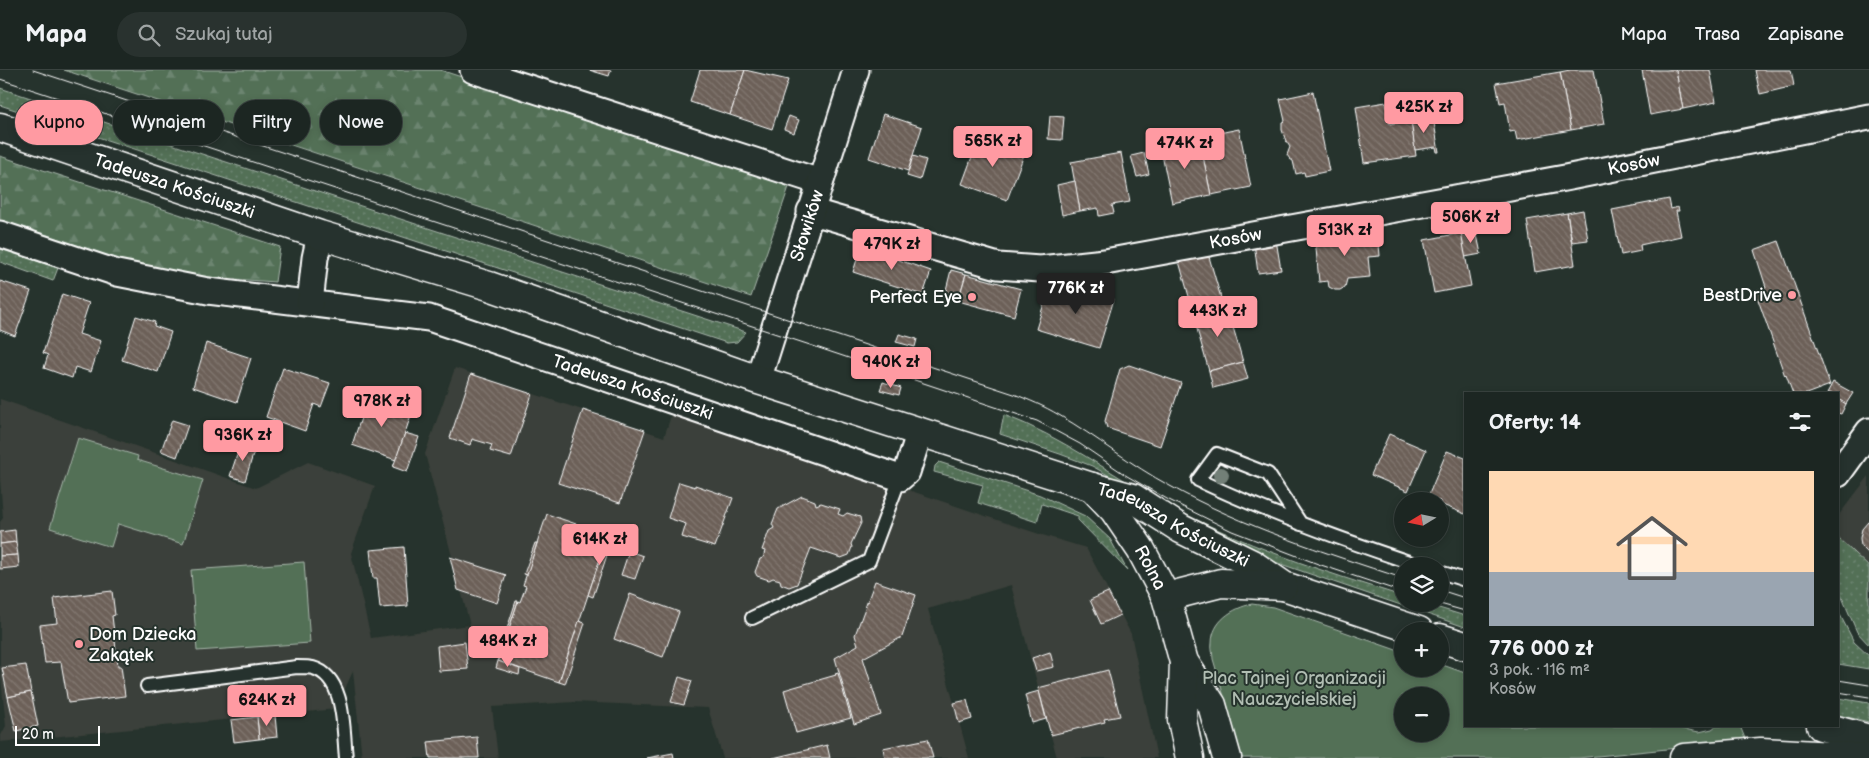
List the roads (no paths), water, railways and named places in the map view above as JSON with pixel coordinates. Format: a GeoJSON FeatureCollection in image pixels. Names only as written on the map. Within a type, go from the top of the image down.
{"type":"FeatureCollection","features":[{"type":"Feature","properties":{"kind":"street"},"geometry":{"type":"LineString","coordinates":[[473,70],[820,182]]}},
{"type":"Feature","properties":{"kind":"street","name":"Słowików"},"geometry":{"type":"LineString","coordinates":[[758,380],[856,70]]}},
{"type":"Feature","properties":{"kind":"street","name":"Kosów"},"geometry":{"type":"LineString","coordinates":[[810,211],[998,266],[1040,269],[1105,262],[1546,182],[1869,117]]}},
{"type":"Feature","properties":{"kind":"street","name":"Tadeusza Kościuszki"},"geometry":{"type":"LineString","coordinates":[[0,127],[320,235],[489,286],[758,380],[1092,487],[1133,498],[1182,529],[1252,564],[1284,586],[1394,623]]}},
{"type":"Feature","properties":{"kind":"street","name":"Tadeusza Kościuszki"},"geometry":{"type":"LineString","coordinates":[[0,234],[117,272],[208,292],[429,318],[900,478]]}},
{"type":"Feature","properties":{"kind":"street"},"geometry":{"type":"LineString","coordinates":[[310,303],[315,258],[320,235]]}},
{"type":"Feature","properties":{"kind":"street"},"geometry":{"type":"LineString","coordinates":[[900,478],[907,472],[920,431]]}},
{"type":"Feature","properties":{"kind":"street"},"geometry":{"type":"LineString","coordinates":[[1839,473],[1869,431]]}},
{"type":"Feature","properties":{"kind":"street","name":"Rolna"},"geometry":{"type":"LineString","coordinates":[[1092,487],[1114,510],[1136,542],[1166,597],[1184,662],[1182,720],[1190,758]]}},
{"type":"Feature","properties":{"kind":"street"},"geometry":{"type":"LineString","coordinates":[[1166,597],[1221,582],[1284,586]]}},
{"type":"Feature","properties":{"kind":"street"},"geometry":{"type":"LineString","coordinates":[[1449,641],[1464,646]]}},
{"type":"Feature","properties":{"kind":"street","name":"Rolna"},"geometry":{"type":"LineString","coordinates":[[1184,662],[1212,705],[1227,758]]}},
{"type":"Feature","properties":{"kind":"street"},"geometry":{"type":"LineString","coordinates":[[1825,727],[1869,739]]}},
{"type":"Feature","properties":{"kind":"street"},"geometry":{"type":"LineString","coordinates":[[1684,758],[1761,752],[1869,758]]}},
{"type":"Feature","properties":{"kind":"lane"},"geometry":{"type":"LineString","coordinates":[[1301,524],[1268,474],[1217,454],[1198,480],[1234,497],[1335,538],[1394,557]]}},
{"type":"Feature","properties":{"kind":"lane"},"geometry":{"type":"LineString","coordinates":[[752,618],[869,561],[900,478]]}},
{"type":"Feature","properties":{"kind":"lane"},"geometry":{"type":"LineString","coordinates":[[1449,575],[1464,580]]}},
{"type":"Feature","properties":{"kind":"lane"},"geometry":{"type":"LineString","coordinates":[[147,686],[298,667],[314,668],[329,677],[338,691],[346,758]]}},
{"type":"Feature","properties":{"kind":"tram line"},"geometry":{"type":"LineString","coordinates":[[33,70],[1014,394],[1059,415],[1156,478],[1198,501],[1284,538],[1394,575]]}},
{"type":"Feature","properties":{"kind":"tram line"},"geometry":{"type":"LineString","coordinates":[[0,79],[1037,421],[1080,444],[1127,476],[1167,499],[1232,531],[1318,564],[1394,589]]}},
{"type":"Feature","properties":{"kind":"tram line"},"geometry":{"type":"LineString","coordinates":[[1449,593],[1464,598]]}},
{"type":"Feature","properties":{"kind":"tram line"},"geometry":{"type":"LineString","coordinates":[[1449,607],[1464,611]]}},
{"type":"Feature","properties":{"kind":"tram line"},"geometry":{"type":"LineString","coordinates":[[1839,680],[1869,685]]}},
{"type":"Feature","properties":{"kind":"tram line"},"geometry":{"type":"LineString","coordinates":[[1839,692],[1869,697]]}},
{"type":"Feature","properties":{"kind":"place","name":"BestDrive"},"geometry":{"type":"Point","coordinates":[1792,295]}},
{"type":"Feature","properties":{"kind":"place","name":"Perfect Eye"},"geometry":{"type":"Point","coordinates":[972,297]}},
{"type":"Feature","properties":{"kind":"place","name":"Dom Dziecka Zakątek"},"geometry":{"type":"Point","coordinates":[79,644]}},
{"type":"Feature","properties":{"kind":"park label","name":"Plac Tajnej Organizacji Nauczycielskiej"},"geometry":{"type":"Point","coordinates":[1294,688]}}]}
